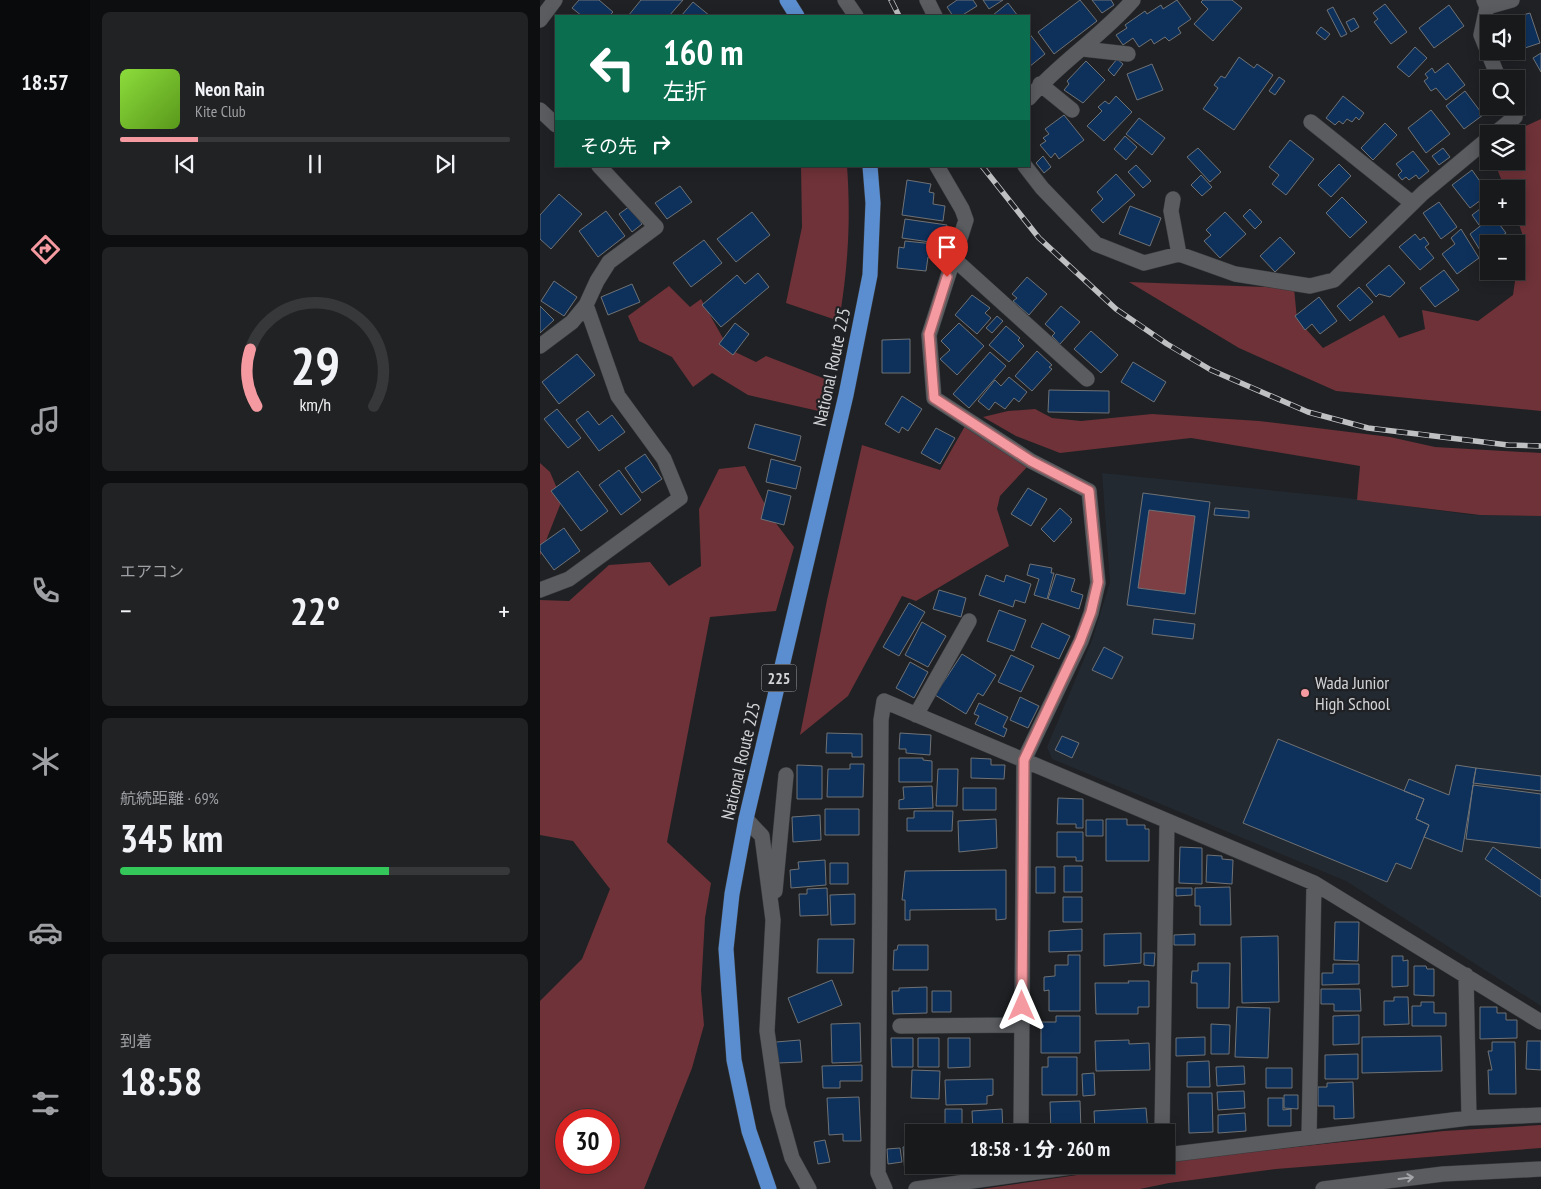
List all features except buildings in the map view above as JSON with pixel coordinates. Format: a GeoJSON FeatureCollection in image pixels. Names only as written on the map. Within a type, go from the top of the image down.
{"type":"FeatureCollection","features":[{"type":"Feature","properties":{"kind":"highway"},"geometry":{"type":"LineString","coordinates":[[788,0],[796,15]]}},
{"type":"Feature","properties":{"kind":"highway","name":"National Route 225"},"geometry":{"type":"LineString","coordinates":[[769,1189],[749,1131],[734,1060],[726,949],[732,894],[746,819],[846,395],[866,294],[872,227],[873,167]]}},
{"type":"Feature","properties":{"kind":"street"},"geometry":{"type":"LineString","coordinates":[[540,20],[555,0]]}},
{"type":"Feature","properties":{"kind":"street"},"geometry":{"type":"LineString","coordinates":[[845,0],[855,15]]}},
{"type":"Feature","properties":{"kind":"street"},"geometry":{"type":"LineString","coordinates":[[927,0],[934,15]]}},
{"type":"Feature","properties":{"kind":"street"},"geometry":{"type":"LineString","coordinates":[[1030,97],[1040,84],[1083,49],[1133,0]]}},
{"type":"Feature","properties":{"kind":"street"},"geometry":{"type":"LineString","coordinates":[[1495,70],[1481,35],[1485,4],[1512,0]]}},
{"type":"Feature","properties":{"kind":"street"},"geometry":{"type":"LineString","coordinates":[[1083,49],[1128,54]]}},
{"type":"Feature","properties":{"kind":"street"},"geometry":{"type":"LineString","coordinates":[[1040,84],[1072,110]]}},
{"type":"Feature","properties":{"kind":"street"},"geometry":{"type":"LineString","coordinates":[[540,110],[555,124]]}},
{"type":"Feature","properties":{"kind":"street"},"geometry":{"type":"LineString","coordinates":[[1505,125],[1515,117],[1514,115]]}},
{"type":"Feature","properties":{"kind":"street"},"geometry":{"type":"LineString","coordinates":[[1311,122],[1412,202]]}},
{"type":"Feature","properties":{"kind":"street"},"geometry":{"type":"LineString","coordinates":[[1026,167],[1042,188],[1096,244],[1144,263],[1179,254],[1235,274],[1310,286],[1334,280],[1412,202],[1480,145]]}},
{"type":"Feature","properties":{"kind":"street"},"geometry":{"type":"LineString","coordinates":[[540,346],[572,322],[586,305],[596,281],[610,262],[656,226],[600,167]]}},
{"type":"Feature","properties":{"kind":"street"},"geometry":{"type":"LineString","coordinates":[[938,167],[962,209],[966,220],[929,334],[934,398],[1031,461],[1089,491],[1098,582],[1091,612],[1080,641],[1024,760],[1021,1124]]}},
{"type":"Feature","properties":{"kind":"street"},"geometry":{"type":"LineString","coordinates":[[1173,199],[1171,211],[1179,254]]}},
{"type":"Feature","properties":{"kind":"street"},"geometry":{"type":"LineString","coordinates":[[953,258],[1087,379]]}},
{"type":"Feature","properties":{"kind":"street"},"geometry":{"type":"LineString","coordinates":[[540,590],[569,579],[680,498],[664,458],[618,396],[586,305]]}},
{"type":"Feature","properties":{"kind":"street"},"geometry":{"type":"LineString","coordinates":[[916,715],[969,622]]}},
{"type":"Feature","properties":{"kind":"street"},"geometry":{"type":"LineString","coordinates":[[885,1189],[878,1173],[881,720],[884,701],[1314,883],[1541,1022]]}},
{"type":"Feature","properties":{"kind":"street"},"geometry":{"type":"LineString","coordinates":[[786,775],[773,920],[767,1031],[778,1108],[792,1158],[809,1189]]}},
{"type":"Feature","properties":{"kind":"street"},"geometry":{"type":"LineString","coordinates":[[746,819],[762,836],[773,920]]}},
{"type":"Feature","properties":{"kind":"street"},"geometry":{"type":"LineString","coordinates":[[1162,1124],[1167,821]]}},
{"type":"Feature","properties":{"kind":"street"},"geometry":{"type":"LineString","coordinates":[[1309,1137],[1314,883]]}},
{"type":"Feature","properties":{"kind":"street"},"geometry":{"type":"LineString","coordinates":[[1466,976],[1469,1118]]}},
{"type":"Feature","properties":{"kind":"street"},"geometry":{"type":"LineString","coordinates":[[900,1026],[1022,1025]]}},
{"type":"Feature","properties":{"kind":"street"},"geometry":{"type":"LineString","coordinates":[[1175,1154],[1469,1118],[1541,1115]]}},
{"type":"Feature","properties":{"kind":"street"},"geometry":{"type":"LineString","coordinates":[[1323,1189],[1444,1174],[1541,1169]]}},
{"type":"Feature","properties":{"kind":"street"},"geometry":{"type":"LineString","coordinates":[[916,1189],[995,1174]]}},
{"type":"Feature","properties":{"kind":"shaded area"},"geometry":{"type":"Polygon","coordinates":[[[1541,119],[1541,411],[1336,391],[1239,348],[1129,282],[1294,288],[1297,319],[1323,348],[1384,315],[1399,338],[1425,329],[1422,310],[1478,321],[1513,295],[1515,280],[1525,280],[1525,235],[1522,235],[1519,225],[1525,225],[1525,180],[1501,180],[1498,170],[1525,170],[1525,126],[1541,119]]]}},
{"type":"Feature","properties":{"kind":"shaded area"},"geometry":{"type":"Polygon","coordinates":[[[801,167],[847,167],[848,244],[839,321],[786,303],[802,227],[801,167]]]}},
{"type":"Feature","properties":{"kind":"shaded area"},"geometry":{"type":"Polygon","coordinates":[[[669,286],[690,307],[701,299],[729,349],[756,362],[766,356],[828,380],[823,412],[748,395],[712,373],[693,387],[672,357],[639,341],[628,316],[669,286]]]}},
{"type":"Feature","properties":{"kind":"shaded area"},"geometry":{"type":"Polygon","coordinates":[[[1035,409],[1052,418],[1081,421],[1152,414],[1259,421],[1390,437],[1435,447],[1541,453],[1541,516],[1480,515],[1357,500],[1360,466],[1191,438],[1060,453],[1016,436],[983,417],[1008,411],[1035,409]]]}},
{"type":"Feature","properties":{"kind":"shaded area"},"geometry":{"type":"Polygon","coordinates":[[[965,426],[1028,466],[1000,496],[997,509],[1009,546],[916,601],[902,596],[848,696],[800,735],[827,600],[862,445],[940,470],[965,426]]]}},
{"type":"Feature","properties":{"kind":"shaded area"},"geometry":{"type":"Polygon","coordinates":[[[540,463],[550,472],[562,500],[540,556],[540,463]]]}},
{"type":"Feature","properties":{"kind":"shaded area"},"geometry":{"type":"Polygon","coordinates":[[[745,466],[772,518],[794,547],[776,611],[710,617],[667,842],[711,883],[705,918],[701,990],[704,1025],[692,1068],[644,1189],[540,1189],[540,1001],[582,959],[610,889],[573,841],[540,835],[540,600],[569,601],[609,565],[650,562],[669,586],[701,566],[699,509],[719,469],[745,466]]]}},
{"type":"Feature","properties":{"kind":"shaded area","name":"Wada Junior High School"},"geometry":{"type":"Polygon","coordinates":[[[1102,473],[1347,498],[1473,515],[1541,516],[1541,1006],[1346,881],[1052,759],[1047,747],[1092,640],[1110,582],[1102,473]]]}},
{"type":"Feature","properties":{"kind":"shaded area"},"geometry":{"type":"Polygon","coordinates":[[[1149,510],[1195,516],[1185,594],[1138,588],[1149,510]]]}},
{"type":"Feature","properties":{"kind":"shaded area"},"geometry":{"type":"Polygon","coordinates":[[[1541,1125],[1541,1148],[1276,1169],[1169,1183],[1140,1189],[982,1189],[1084,1174],[1175,1174],[1175,1161],[1444,1131],[1541,1125]]]}},
{"type":"Feature","properties":{"kind":"railway"},"geometry":{"type":"LineString","coordinates":[[891,0],[898,15]]}},
{"type":"Feature","properties":{"kind":"railway"},"geometry":{"type":"LineString","coordinates":[[983,167],[1039,238],[1116,309],[1167,344],[1211,370],[1308,412],[1368,428],[1508,445],[1541,446]]}},
{"type":"Feature","properties":{"kind":"place","name":"Wada Junior High School"},"geometry":{"type":"Point","coordinates":[1305,693]}},
{"type":"Feature","properties":{"kind":"route"},"geometry":{"type":"LineString","coordinates":[[947,277],[929,334],[934,398],[1031,461],[1089,491],[1098,568],[1098,582],[1091,612],[1080,641],[1024,760],[1022,1006]]}}]}
